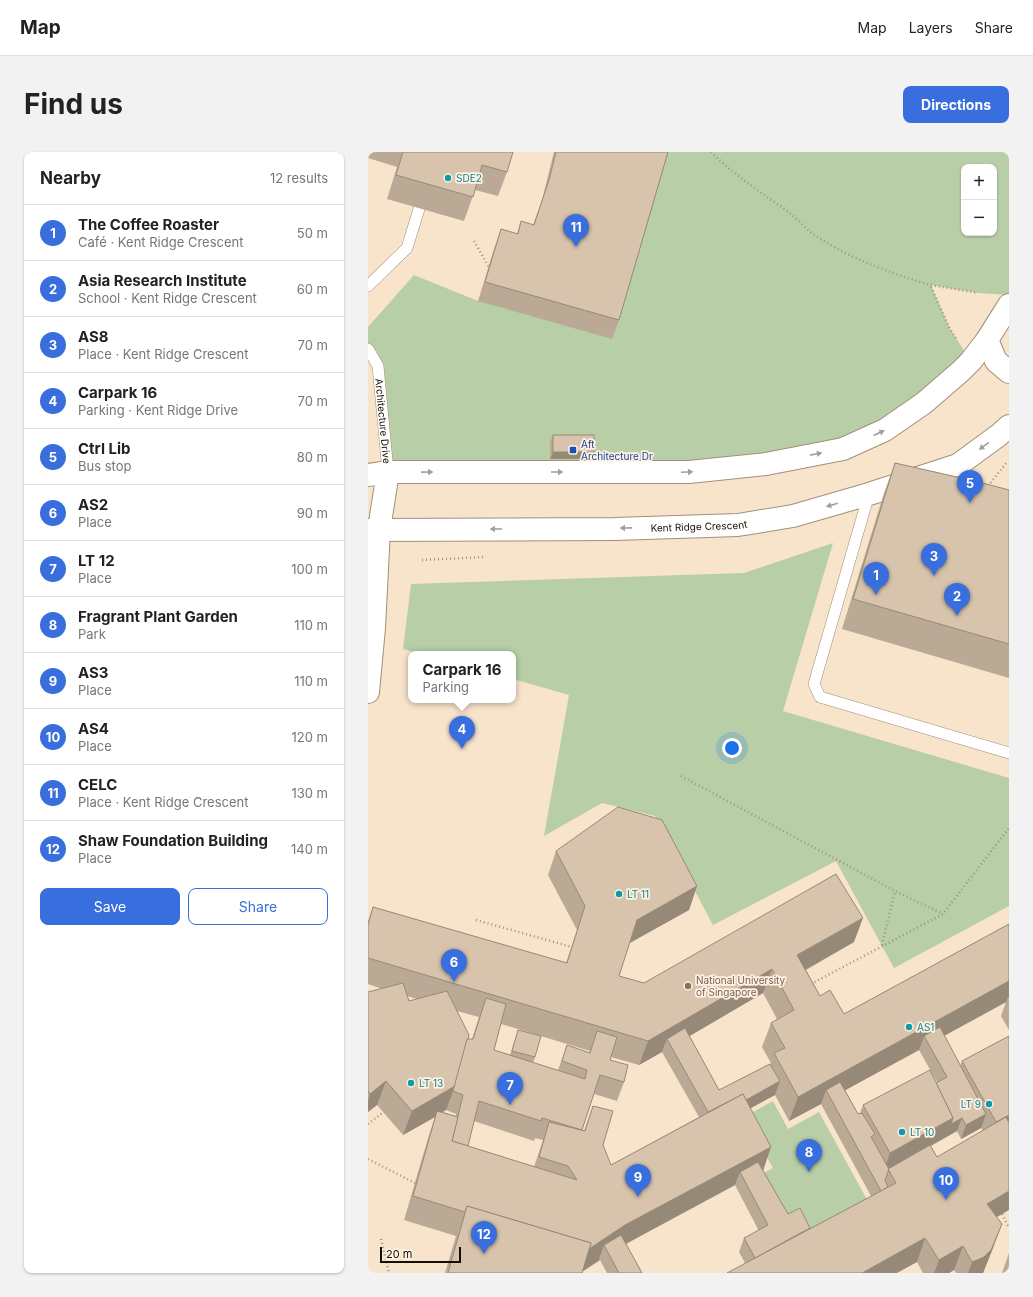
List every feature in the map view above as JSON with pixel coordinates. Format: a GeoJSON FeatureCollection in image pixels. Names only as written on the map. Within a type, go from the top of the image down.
{"type":"FeatureCollection","features":[{"type":"Feature","properties":{"kind":"street"},"geometry":{"type":"LineString","coordinates":[[368,692],[373,530],[378,473],[689,472],[766,464],[843,449],[885,430],[924,403],[971,361],[987,340],[1009,304]]}},
{"type":"Feature","properties":{"kind":"street"},"geometry":{"type":"LineString","coordinates":[[987,340],[996,360],[1009,372]]}},
{"type":"Feature","properties":{"kind":"street","name":"Kent Ridge Crescent"},"geometry":{"type":"LineString","coordinates":[[373,530],[615,529],[738,525],[793,516],[869,494],[958,465],[1009,426]]}},
{"type":"Feature","properties":{"kind":"lane"},"geometry":{"type":"LineString","coordinates":[[368,286],[407,248],[419,209]]}},
{"type":"Feature","properties":{"kind":"lane","name":"Architecture Drive"},"geometry":{"type":"LineString","coordinates":[[368,349],[378,366],[378,473]]}},
{"type":"Feature","properties":{"kind":"lane"},"geometry":{"type":"LineString","coordinates":[[869,494],[814,684],[820,697],[1009,753]]}},
{"type":"Feature","properties":{"kind":"path"},"geometry":{"type":"LineString","coordinates":[[711,152],[753,187],[789,212],[814,235],[844,253],[884,270],[930,285],[978,293]]}},
{"type":"Feature","properties":{"kind":"path"},"geometry":{"type":"LineString","coordinates":[[474,241],[492,271]]}},
{"type":"Feature","properties":{"kind":"path"},"geometry":{"type":"LineString","coordinates":[[930,285],[950,329],[971,361]]}},
{"type":"Feature","properties":{"kind":"path"},"geometry":{"type":"LineString","coordinates":[[986,489],[1009,460]]}},
{"type":"Feature","properties":{"kind":"path"},"geometry":{"type":"LineString","coordinates":[[681,776],[895,891],[943,914]]}},
{"type":"Feature","properties":{"kind":"path"},"geometry":{"type":"LineString","coordinates":[[809,985],[943,914],[1009,828]]}},
{"type":"Feature","properties":{"kind":"path"},"geometry":{"type":"LineString","coordinates":[[882,946],[895,891]]}},
{"type":"Feature","properties":{"kind":"path"},"geometry":{"type":"LineString","coordinates":[[476,920],[572,947]]}},
{"type":"Feature","properties":{"kind":"path"},"geometry":{"type":"LineString","coordinates":[[368,1124],[391,1107]]}},
{"type":"Feature","properties":{"kind":"path"},"geometry":{"type":"LineString","coordinates":[[368,1159],[424,1188]]}},
{"type":"Feature","properties":{"kind":"path"},"geometry":{"type":"LineString","coordinates":[[1002,1214],[1009,1228]]}},
{"type":"Feature","properties":{"kind":"path"},"geometry":{"type":"LineString","coordinates":[[381,1239],[389,1273]]}},
{"type":"Feature","properties":{"kind":"green space"},"geometry":{"type":"Polygon","coordinates":[[[667,152],[1009,152],[1009,295],[978,293],[931,285],[950,329],[971,361],[885,430],[766,464],[388,472],[378,366],[368,349],[368,327],[414,275],[478,301],[667,152]]]}},
{"type":"Feature","properties":{"kind":"green space"},"geometry":{"type":"Polygon","coordinates":[[[833,543],[783,711],[1009,778],[1009,906],[894,968],[836,861],[713,925],[655,816],[602,803],[544,836],[569,695],[516,680],[516,651],[410,651],[403,649],[411,584],[744,573],[833,543]]]}},
{"type":"Feature","properties":{"kind":"green space"},"geometry":{"type":"Polygon","coordinates":[[[773,1101],[788,1129],[819,1112],[871,1207],[813,1239],[786,1223],[760,1175],[773,1168],[744,1117],[773,1101]]]}},
{"type":"Feature","properties":{"kind":"building"},"geometry":{"type":"Polygon","coordinates":[[[403,152],[513,152],[507,172],[482,165],[473,197],[396,175],[403,152]]]}},
{"type":"Feature","properties":{"kind":"building"},"geometry":{"type":"Polygon","coordinates":[[[556,152],[668,152],[619,320],[485,282],[501,229],[518,234],[521,221],[534,225],[549,180],[556,152]]]}},
{"type":"Feature","properties":{"kind":"building"},"geometry":{"type":"Polygon","coordinates":[[[553,435],[594,435],[594,452],[553,452],[553,435]]]}},
{"type":"Feature","properties":{"kind":"building"},"geometry":{"type":"Polygon","coordinates":[[[895,463],[1009,490],[1009,644],[853,599],[895,463]]]}},
{"type":"Feature","properties":{"kind":"building"},"geometry":{"type":"Polygon","coordinates":[[[618,807],[662,820],[697,886],[637,920],[619,976],[644,983],[836,874],[863,918],[797,955],[820,996],[830,990],[844,1014],[1009,924],[1009,981],[798,1097],[774,1053],[785,1048],[771,1023],[794,1010],[772,969],[648,1041],[368,958],[368,925],[373,907],[567,963],[585,906],[556,851],[618,807]]]}},
{"type":"Feature","properties":{"kind":"building","name":"LT 13"},"geometry":{"type":"Polygon","coordinates":[[[403,983],[409,1001],[447,991],[469,1035],[455,1086],[412,1111],[386,1081],[370,1094],[368,1091],[368,992],[403,983]]]}},
{"type":"Feature","properties":{"kind":"building"},"geometry":{"type":"Polygon","coordinates":[[[486,998],[506,1004],[494,1050],[585,1079],[587,1070],[562,1061],[567,1045],[590,1053],[597,1031],[617,1037],[610,1060],[628,1065],[624,1082],[600,1075],[582,1130],[542,1118],[541,1121],[479,1101],[468,1146],[452,1141],[463,1095],[453,1091],[467,1039],[473,1039],[486,998]]]}},
{"type":"Feature","properties":{"kind":"building"},"geometry":{"type":"Polygon","coordinates":[[[940,1027],[986,1114],[966,1125],[962,1118],[951,1124],[953,1118],[936,1083],[947,1077],[924,1036],[940,1027]]]}},
{"type":"Feature","properties":{"kind":"building"},"geometry":{"type":"Polygon","coordinates":[[[685,1028],[719,1090],[770,1064],[780,1081],[746,1100],[743,1094],[708,1112],[667,1039],[685,1028]]]}},
{"type":"Feature","properties":{"kind":"building"},"geometry":{"type":"Polygon","coordinates":[[[518,1030],[541,1036],[535,1057],[512,1051],[518,1030]]]}},
{"type":"Feature","properties":{"kind":"building"},"geometry":{"type":"Polygon","coordinates":[[[1009,1036],[1009,1115],[996,1122],[962,1061],[1009,1036]]]}},
{"type":"Feature","properties":{"kind":"building"},"geometry":{"type":"Polygon","coordinates":[[[930,1070],[953,1118],[890,1153],[863,1105],[930,1070]]]}},
{"type":"Feature","properties":{"kind":"building"},"geometry":{"type":"Polygon","coordinates":[[[840,1082],[858,1114],[862,1113],[875,1134],[871,1137],[889,1169],[885,1180],[888,1187],[881,1191],[826,1090],[840,1082]]]}},
{"type":"Feature","properties":{"kind":"building"},"geometry":{"type":"Polygon","coordinates":[[[743,1094],[771,1147],[625,1225],[589,1249],[591,1243],[467,1206],[465,1212],[413,1196],[437,1111],[458,1117],[452,1141],[577,1180],[568,1166],[539,1157],[549,1122],[585,1131],[593,1106],[613,1111],[603,1145],[611,1165],[743,1094]]]}},
{"type":"Feature","properties":{"kind":"building"},"geometry":{"type":"Polygon","coordinates":[[[1006,1117],[1009,1123],[1009,1191],[987,1204],[1002,1224],[991,1250],[984,1257],[972,1262],[963,1246],[939,1260],[925,1238],[862,1273],[727,1273],[896,1183],[888,1169],[930,1145],[937,1157],[1006,1117]]]}},
{"type":"Feature","properties":{"kind":"building"},"geometry":{"type":"Polygon","coordinates":[[[758,1162],[788,1214],[800,1208],[810,1228],[755,1258],[744,1238],[768,1225],[740,1172],[758,1162]]]}},
{"type":"Feature","properties":{"kind":"building"},"geometry":{"type":"Polygon","coordinates":[[[467,1206],[591,1243],[582,1273],[448,1273],[467,1206]]]}},
{"type":"Feature","properties":{"kind":"building"},"geometry":{"type":"Polygon","coordinates":[[[621,1235],[642,1273],[619,1273],[604,1245],[621,1235]]]}},
{"type":"Feature","properties":{"kind":"place","name":"SDE2"},"geometry":{"type":"Point","coordinates":[448,178]}},
{"type":"Feature","properties":{"kind":"place","name":"CELC"},"geometry":{"type":"Point","coordinates":[576,247]}},
{"type":"Feature","properties":{"kind":"place","name":"Aft Architecture Dr"},"geometry":{"type":"Point","coordinates":[573,450]}},
{"type":"Feature","properties":{"kind":"place","name":"Ctrl Lib"},"geometry":{"type":"Point","coordinates":[970,503]}},
{"type":"Feature","properties":{"kind":"place","name":"AS8"},"geometry":{"type":"Point","coordinates":[934,576]}},
{"type":"Feature","properties":{"kind":"place","name":"The Coffee Roaster"},"geometry":{"type":"Point","coordinates":[876,595]}},
{"type":"Feature","properties":{"kind":"place","name":"Asia Research Institute"},"geometry":{"type":"Point","coordinates":[957,616]}},
{"type":"Feature","properties":{"kind":"place","name":"Carpark 16"},"geometry":{"type":"Point","coordinates":[462,749]}},
{"type":"Feature","properties":{"kind":"place","name":"LT 11"},"geometry":{"type":"Point","coordinates":[619,894]}},
{"type":"Feature","properties":{"kind":"place","name":"AS2"},"geometry":{"type":"Point","coordinates":[454,982]}},
{"type":"Feature","properties":{"kind":"place","name":"National University of Singapore"},"geometry":{"type":"Point","coordinates":[688,986]}},
{"type":"Feature","properties":{"kind":"place","name":"AS1"},"geometry":{"type":"Point","coordinates":[909,1027]}},
{"type":"Feature","properties":{"kind":"place","name":"LT 13"},"geometry":{"type":"Point","coordinates":[411,1083]}},
{"type":"Feature","properties":{"kind":"place","name":"LT 9"},"geometry":{"type":"Point","coordinates":[989,1104]}},
{"type":"Feature","properties":{"kind":"place","name":"LT 12"},"geometry":{"type":"Point","coordinates":[510,1105]}},
{"type":"Feature","properties":{"kind":"place","name":"LT 10"},"geometry":{"type":"Point","coordinates":[902,1132]}},
{"type":"Feature","properties":{"kind":"place","name":"Fragrant Plant Garden"},"geometry":{"type":"Point","coordinates":[809,1172]}},
{"type":"Feature","properties":{"kind":"place","name":"AS3"},"geometry":{"type":"Point","coordinates":[638,1197]}},
{"type":"Feature","properties":{"kind":"place","name":"AS4"},"geometry":{"type":"Point","coordinates":[946,1200]}},
{"type":"Feature","properties":{"kind":"place","name":"Shaw Foundation Building"},"geometry":{"type":"Point","coordinates":[484,1254]}}]}
